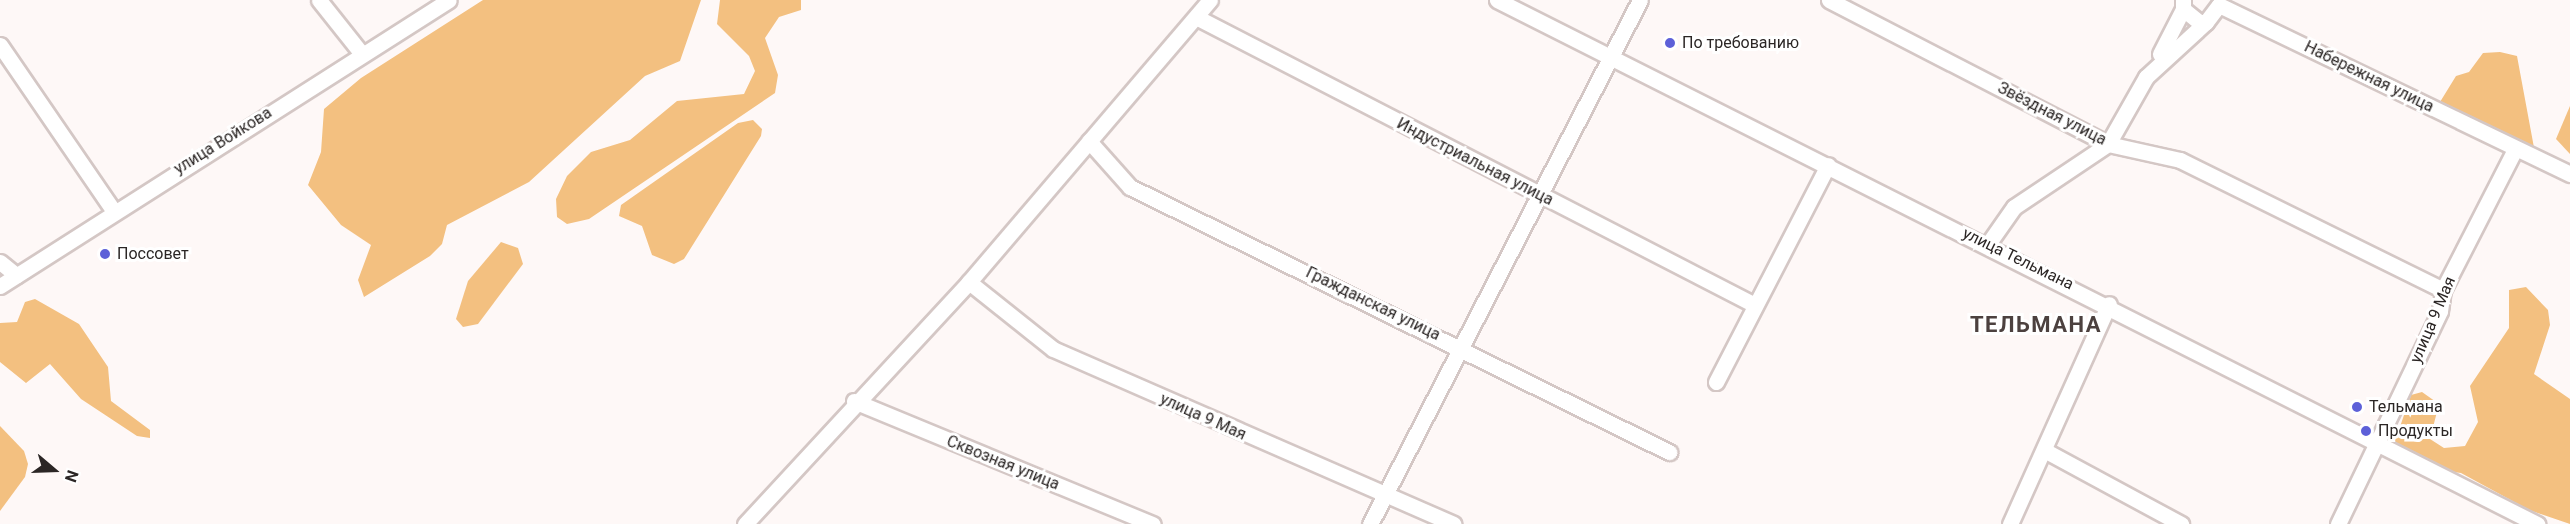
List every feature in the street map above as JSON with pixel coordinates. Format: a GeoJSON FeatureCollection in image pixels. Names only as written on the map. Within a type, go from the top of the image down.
{"type":"FeatureCollection","features":[{"type":"Feature","properties":{"kind":"street"},"geometry":{"type":"LineString","coordinates":[[319,0],[362,54]]}},
{"type":"Feature","properties":{"kind":"street","name":"улица Войкова"},"geometry":{"type":"LineString","coordinates":[[0,286],[113,210],[449,0]]}},
{"type":"Feature","properties":{"kind":"street"},"geometry":{"type":"LineString","coordinates":[[745,524],[854,401],[969,282],[1210,0]]}},
{"type":"Feature","properties":{"kind":"street","name":"улица Тельмана"},"geometry":{"type":"LineString","coordinates":[[1497,0],[2109,304],[2376,444],[2536,524]]}},
{"type":"Feature","properties":{"kind":"street"},"geometry":{"type":"LineString","coordinates":[[1370,524],[1640,0]]}},
{"type":"Feature","properties":{"kind":"street","name":"Звёздная улица"},"geometry":{"type":"LineString","coordinates":[[1828,0],[2108,144],[2180,160],[2443,290]]}},
{"type":"Feature","properties":{"kind":"street","name":"Набережная улица"},"geometry":{"type":"LineString","coordinates":[[2146,78],[2206,22],[2222,3],[2515,149],[2570,174]]}},
{"type":"Feature","properties":{"kind":"street"},"geometry":{"type":"LineString","coordinates":[[1988,244],[2014,207],[2108,144],[2146,78],[2183,4],[2206,22]]}},
{"type":"Feature","properties":{"kind":"street","name":"Индустриальная улица"},"geometry":{"type":"LineString","coordinates":[[1196,17],[1755,305]]}},
{"type":"Feature","properties":{"kind":"street"},"geometry":{"type":"LineString","coordinates":[[0,45],[113,210]]}},
{"type":"Feature","properties":{"kind":"street","name":"Гражданская улица"},"geometry":{"type":"LineString","coordinates":[[1089,141],[1130,187],[1461,346],[1669,452]]}},
{"type":"Feature","properties":{"kind":"street","name":"улица 9 Мая"},"geometry":{"type":"LineString","coordinates":[[2338,524],[2440,311],[2443,290],[2515,149]]}},
{"type":"Feature","properties":{"kind":"street"},"geometry":{"type":"LineString","coordinates":[[1716,382],[1828,165]]}},
{"type":"Feature","properties":{"kind":"street"},"geometry":{"type":"LineString","coordinates":[[0,262],[16,275]]}},
{"type":"Feature","properties":{"kind":"street","name":"улица 9 Мая"},"geometry":{"type":"LineString","coordinates":[[969,282],[1053,350],[1383,498],[1453,524]]}},
{"type":"Feature","properties":{"kind":"street"},"geometry":{"type":"LineString","coordinates":[[2010,524],[2109,304]]}},
{"type":"Feature","properties":{"kind":"street","name":"Сквозная улица"},"geometry":{"type":"LineString","coordinates":[[854,401],[1153,524]]}},
{"type":"Feature","properties":{"kind":"street"},"geometry":{"type":"LineString","coordinates":[[2044,450],[2181,524]]}},
{"type":"Feature","properties":{"kind":"shaded area"},"geometry":{"type":"Polygon","coordinates":[[[483,0],[701,0],[680,61],[645,76],[529,182],[447,225],[442,244],[430,256],[364,297],[358,280],[371,245],[341,225],[308,185],[321,152],[324,109],[361,78],[483,0]]]}},
{"type":"Feature","properties":{"kind":"shaded area"},"geometry":{"type":"Polygon","coordinates":[[[720,0],[801,0],[801,10],[779,17],[765,38],[778,75],[775,93],[589,219],[567,224],[557,217],[556,199],[567,176],[591,152],[630,140],[677,101],[744,94],[755,71],[749,56],[717,24],[720,0]]]}},
{"type":"Feature","properties":{"kind":"shaded area"},"geometry":{"type":"Polygon","coordinates":[[[2500,52],[2517,56],[2535,153],[2453,117],[2440,102],[2456,76],[2469,72],[2483,53],[2500,52]]]}},
{"type":"Feature","properties":{"kind":"shaded area"},"geometry":{"type":"Polygon","coordinates":[[[2570,106],[2570,154],[2556,139],[2570,106]]]}},
{"type":"Feature","properties":{"kind":"shaded area"},"geometry":{"type":"Polygon","coordinates":[[[753,120],[762,129],[761,136],[684,259],[674,264],[652,255],[642,226],[619,216],[621,205],[738,123],[753,120]]]}},
{"type":"Feature","properties":{"kind":"shaded area"},"geometry":{"type":"Polygon","coordinates":[[[501,242],[518,248],[523,264],[478,324],[463,327],[456,319],[468,281],[501,242]]]}},
{"type":"Feature","properties":{"kind":"shaded area"},"geometry":{"type":"Polygon","coordinates":[[[2526,287],[2548,310],[2550,325],[2534,374],[2570,399],[2570,524],[2529,510],[2461,473],[2445,471],[2401,449],[2395,441],[2411,395],[2422,392],[2439,404],[2430,439],[2444,448],[2465,446],[2478,422],[2470,386],[2509,328],[2509,290],[2526,287]]]}},
{"type":"Feature","properties":{"kind":"shaded area"},"geometry":{"type":"Polygon","coordinates":[[[35,299],[79,324],[108,367],[111,401],[150,430],[150,438],[137,436],[81,399],[50,364],[26,383],[0,362],[0,323],[17,322],[25,302],[35,299]]]}},
{"type":"Feature","properties":{"kind":"shaded area"},"geometry":{"type":"Polygon","coordinates":[[[0,426],[24,451],[28,464],[25,477],[0,511],[0,426]]]}},
{"type":"Feature","properties":{"kind":"place","name":"По требованию"},"geometry":{"type":"Point","coordinates":[1670,43]}},
{"type":"Feature","properties":{"kind":"place","name":"Поссовет"},"geometry":{"type":"Point","coordinates":[105,254]}},
{"type":"Feature","properties":{"kind":"place","name":"Тельмана"},"geometry":{"type":"Point","coordinates":[2357,407]}},
{"type":"Feature","properties":{"kind":"place","name":"Продукты"},"geometry":{"type":"Point","coordinates":[2366,431]}},
{"type":"Feature","properties":{"kind":"district","name":"ТЕЛЬМАНА"},"geometry":{"type":"Point","coordinates":[2036,325]}}]}
